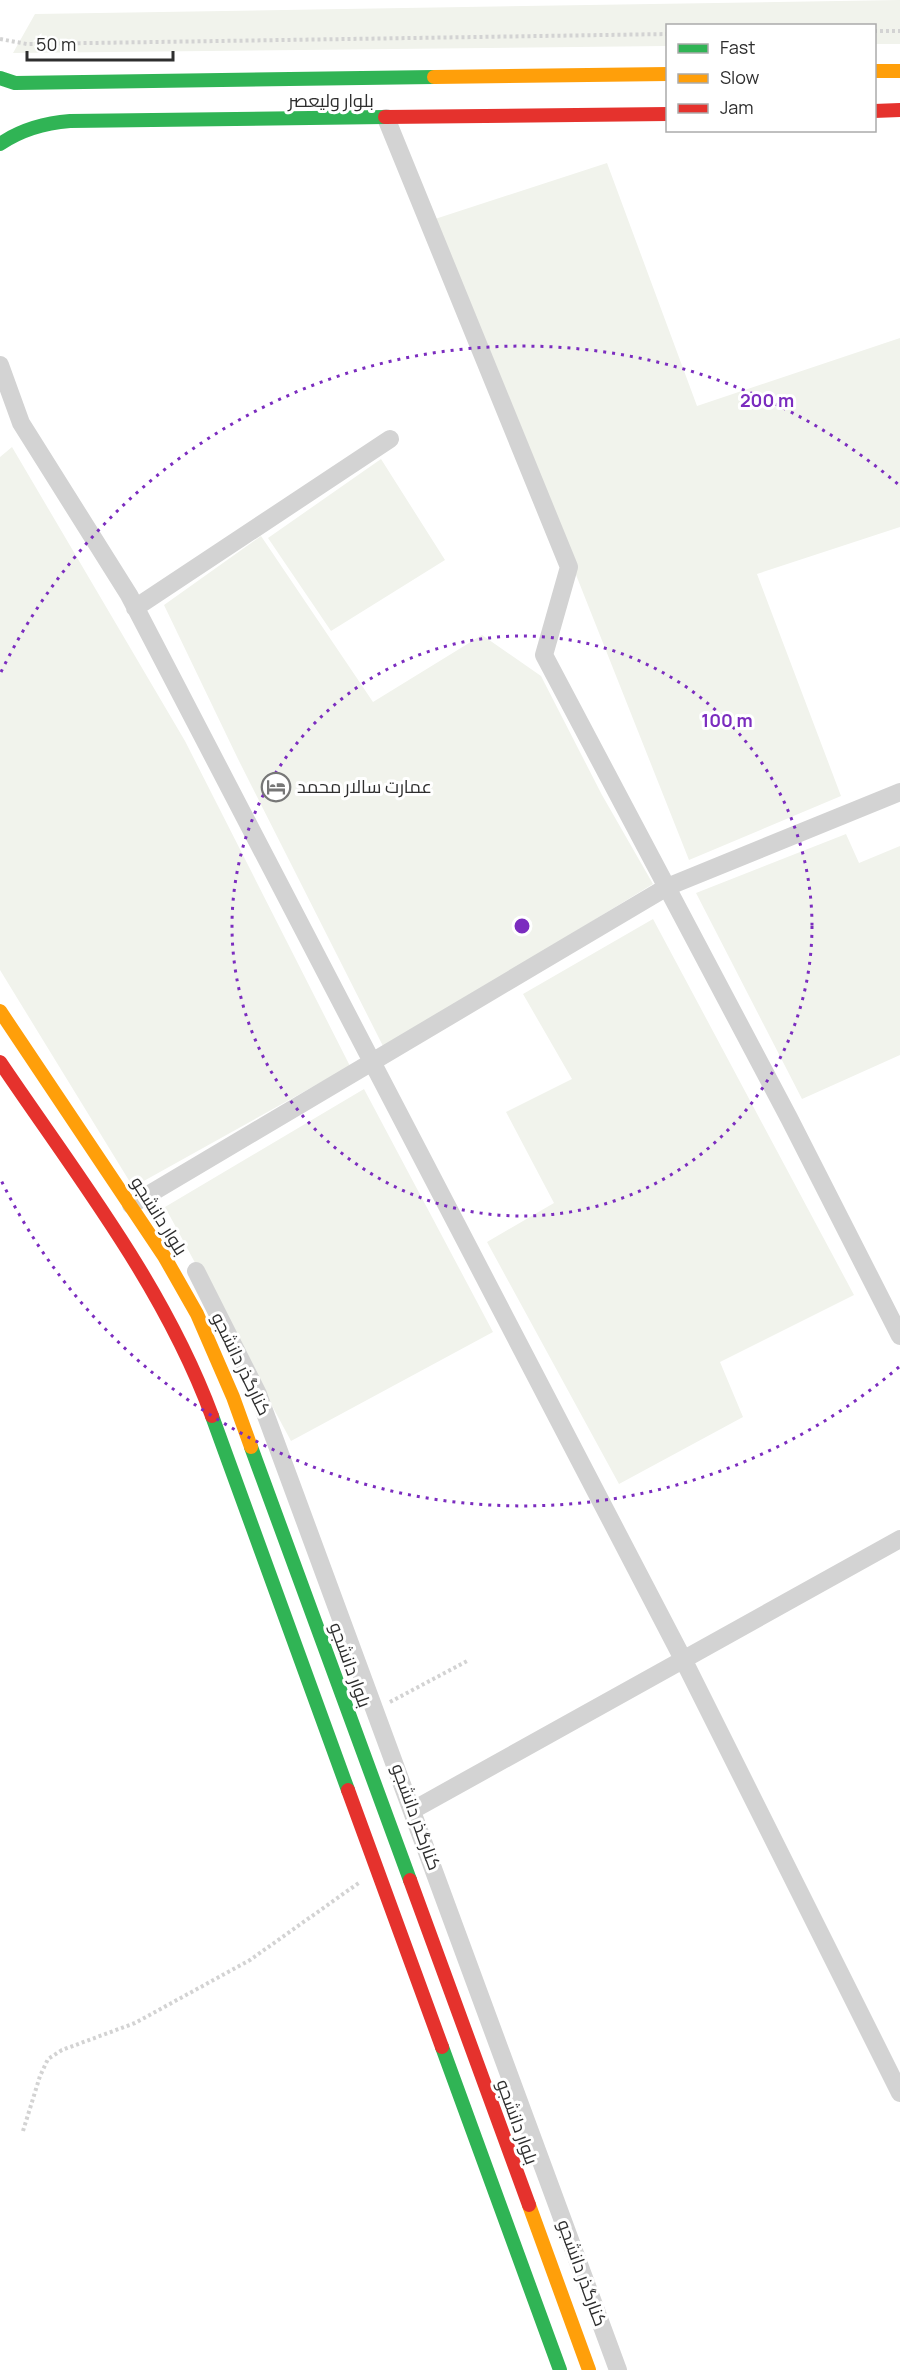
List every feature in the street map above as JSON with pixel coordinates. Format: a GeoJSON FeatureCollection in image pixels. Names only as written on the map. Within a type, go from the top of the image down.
{"type":"FeatureCollection","features":[{"type":"Feature","properties":{"kind":"main road"},"geometry":{"type":"LineString","coordinates":[[876,71],[900,71]]}},
{"type":"Feature","properties":{"kind":"main road","name":"بلوار ولیعصر"},"geometry":{"type":"LineString","coordinates":[[0,78],[15,83],[666,74]]}},
{"type":"Feature","properties":{"kind":"main road"},"geometry":{"type":"LineString","coordinates":[[876,111],[900,110]]}},
{"type":"Feature","properties":{"kind":"main road","name":"بلوار ولیعصر"},"geometry":{"type":"LineString","coordinates":[[0,144],[15,133],[46,122],[666,114]]}},
{"type":"Feature","properties":{"kind":"main road","name":"بلوار دانشجو"},"geometry":{"type":"LineString","coordinates":[[0,1011],[164,1256],[197,1314],[233,1397],[589,2370]]}},
{"type":"Feature","properties":{"kind":"main road"},"geometry":{"type":"LineString","coordinates":[[0,1062],[141,1269],[173,1327],[206,1401],[560,2370]]}},
{"type":"Feature","properties":{"kind":"street"},"geometry":{"type":"LineString","coordinates":[[386,118],[569,567],[544,655],[900,1336]]}},
{"type":"Feature","properties":{"kind":"street"},"geometry":{"type":"LineString","coordinates":[[0,365],[21,423],[135,608],[684,1661],[900,2093]]}},
{"type":"Feature","properties":{"kind":"street"},"geometry":{"type":"LineString","coordinates":[[135,608],[390,439]]}},
{"type":"Feature","properties":{"kind":"street"},"geometry":{"type":"LineString","coordinates":[[131,1205],[667,887],[900,792]]}},
{"type":"Feature","properties":{"kind":"street","name":"کنارگذر دانشجو"},"geometry":{"type":"LineString","coordinates":[[196,1271],[258,1394],[618,2370]]}},
{"type":"Feature","properties":{"kind":"street"},"geometry":{"type":"LineString","coordinates":[[413,1810],[900,1539]]}},
{"type":"Feature","properties":{"kind":"path"},"geometry":{"type":"LineString","coordinates":[[876,31],[900,31]]}},
{"type":"Feature","properties":{"kind":"path"},"geometry":{"type":"LineString","coordinates":[[0,39],[27,44],[666,34]]}},
{"type":"Feature","properties":{"kind":"path"},"geometry":{"type":"LineString","coordinates":[[376,1709],[469,1660]]}},
{"type":"Feature","properties":{"kind":"path"},"geometry":{"type":"LineString","coordinates":[[23,2131],[40,2076],[48,2060],[62,2050],[135,2023],[250,1960],[339,1895],[378,1871]]}},
{"type":"Feature","properties":{"kind":"shaded area"},"geometry":{"type":"Polygon","coordinates":[[[900,0],[900,44],[876,44],[876,24],[666,24],[666,46],[13,53],[35,14],[900,0]]]}},
{"type":"Feature","properties":{"kind":"shaded area"},"geometry":{"type":"Polygon","coordinates":[[[607,163],[697,406],[900,338],[900,527],[757,574],[841,796],[689,860],[435,219],[607,163]]]}},
{"type":"Feature","properties":{"kind":"shaded area"},"geometry":{"type":"Polygon","coordinates":[[[12,447],[185,741],[350,1066],[133,1187],[0,970],[0,457],[12,447]]]}},
{"type":"Feature","properties":{"kind":"shaded area"},"geometry":{"type":"Polygon","coordinates":[[[381,459],[445,560],[331,631],[268,538],[381,459]]]}},
{"type":"Feature","properties":{"kind":"shaded area"},"geometry":{"type":"Polygon","coordinates":[[[261,536],[373,702],[482,635],[541,676],[602,795],[653,884],[384,1048],[238,759],[164,605],[261,536]]]}},
{"type":"Feature","properties":{"kind":"shaded area"},"geometry":{"type":"Polygon","coordinates":[[[846,834],[859,863],[900,846],[900,1055],[802,1099],[696,893],[846,834]]]}},
{"type":"Feature","properties":{"kind":"shaded area"},"geometry":{"type":"Polygon","coordinates":[[[653,919],[854,1295],[720,1362],[743,1417],[619,1484],[487,1242],[554,1203],[506,1112],[572,1079],[523,994],[653,919]]]}},
{"type":"Feature","properties":{"kind":"shaded area"},"geometry":{"type":"Polygon","coordinates":[[[364,1089],[493,1332],[291,1441],[165,1207],[364,1089]]]}},
{"type":"Feature","properties":{"kind":"traffic: fast"},"geometry":{"type":"LineString","coordinates":[[0,78],[15,83],[434,77]]}},
{"type":"Feature","properties":{"kind":"traffic: fast"},"geometry":{"type":"LineString","coordinates":[[0,144],[17,134],[34,128],[70,121],[385,117]]}},
{"type":"Feature","properties":{"kind":"traffic: fast"},"geometry":{"type":"LineString","coordinates":[[212,1416],[348,1790]]}},
{"type":"Feature","properties":{"kind":"traffic: fast"},"geometry":{"type":"LineString","coordinates":[[251,1447],[410,1880]]}},
{"type":"Feature","properties":{"kind":"traffic: fast"},"geometry":{"type":"LineString","coordinates":[[442,2047],[560,2370]]}},
{"type":"Feature","properties":{"kind":"traffic: slow"},"geometry":{"type":"LineString","coordinates":[[876,71],[900,71]]}},
{"type":"Feature","properties":{"kind":"traffic: slow"},"geometry":{"type":"LineString","coordinates":[[434,77],[666,74]]}},
{"type":"Feature","properties":{"kind":"traffic: slow"},"geometry":{"type":"LineString","coordinates":[[0,1011],[164,1256],[197,1314],[233,1397],[251,1447]]}},
{"type":"Feature","properties":{"kind":"traffic: slow"},"geometry":{"type":"LineString","coordinates":[[529,2205],[589,2370]]}},
{"type":"Feature","properties":{"kind":"traffic: jam"},"geometry":{"type":"LineString","coordinates":[[876,111],[900,110]]}},
{"type":"Feature","properties":{"kind":"traffic: jam"},"geometry":{"type":"LineString","coordinates":[[385,117],[666,114]]}},
{"type":"Feature","properties":{"kind":"traffic: jam"},"geometry":{"type":"LineString","coordinates":[[0,1062],[117,1233],[144,1277],[192,1368],[212,1416]]}},
{"type":"Feature","properties":{"kind":"traffic: jam"},"geometry":{"type":"LineString","coordinates":[[348,1790],[442,2047]]}},
{"type":"Feature","properties":{"kind":"traffic: jam"},"geometry":{"type":"LineString","coordinates":[[410,1880],[529,2205]]}},
{"type":"Feature","properties":{"kind":"place","name":"عمارت سالار محمد"},"geometry":{"type":"Point","coordinates":[276,787]}}]}
